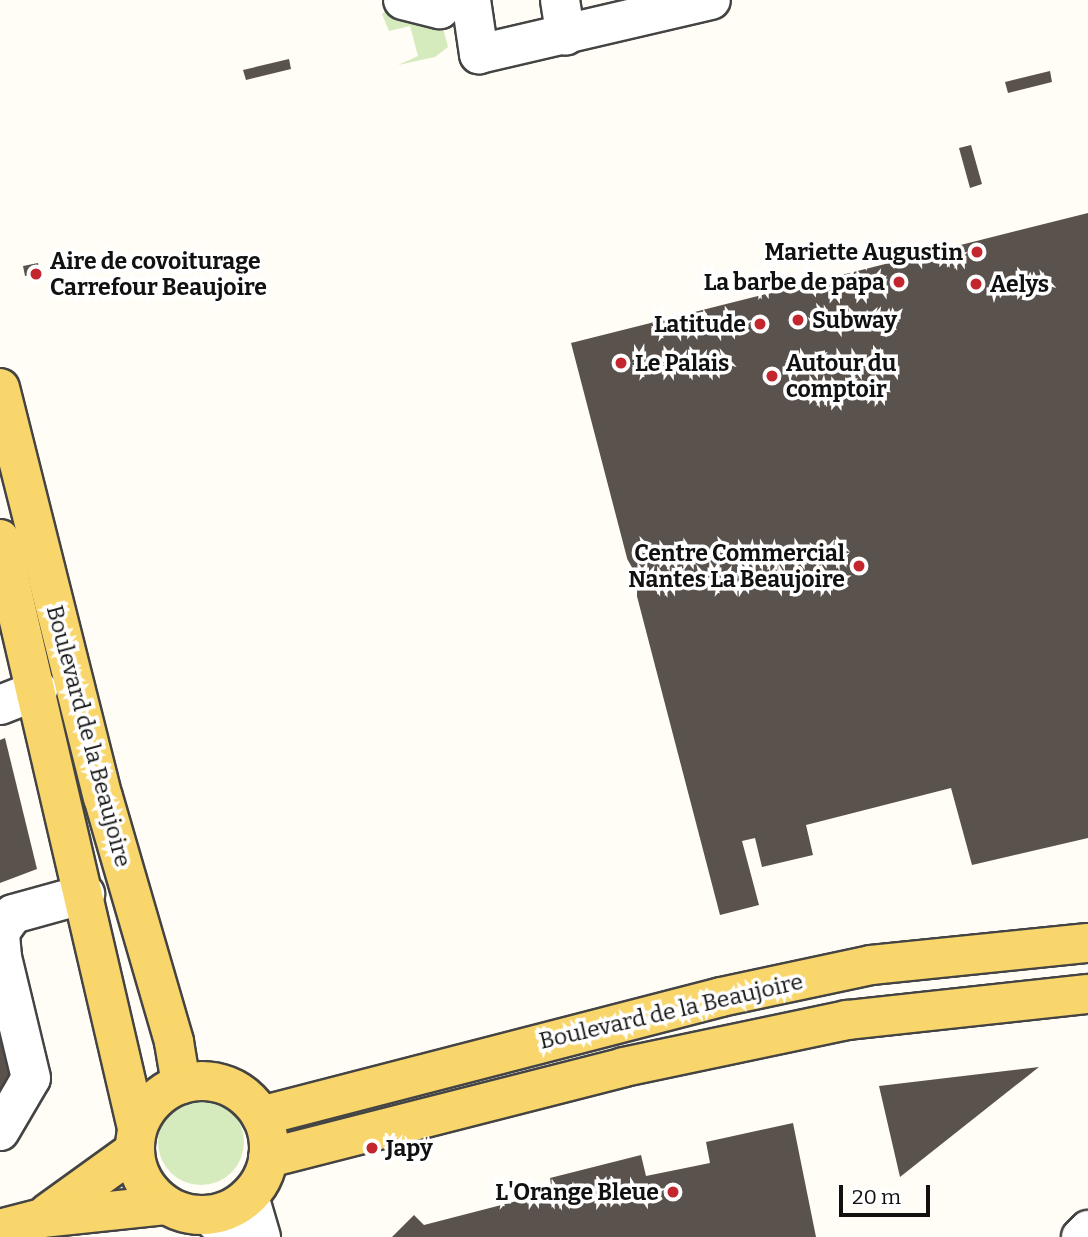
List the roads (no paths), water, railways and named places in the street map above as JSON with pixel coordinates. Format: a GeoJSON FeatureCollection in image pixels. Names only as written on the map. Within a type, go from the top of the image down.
{"type":"FeatureCollection","features":[{"type":"Feature","properties":{"kind":"main road","name":"Boulevard de la Beaujoire"},"geometry":{"type":"LineString","coordinates":[[0,388],[103,797],[174,1042],[181,1084]]}},
{"type":"Feature","properties":{"kind":"main road","name":"Boulevard de la Beaujoire"},"geometry":{"type":"LineString","coordinates":[[0,539],[85,894],[136,1140]]}},
{"type":"Feature","properties":{"kind":"main road","name":"Boulevard de la Beaujoire"},"geometry":{"type":"LineString","coordinates":[[261,1116],[721,997],[857,968],[1088,943]]}},
{"type":"Feature","properties":{"kind":"main road","name":"Boulevard de la Beaujoire"},"geometry":{"type":"LineString","coordinates":[[268,1158],[624,1067],[847,1020],[1088,994]]}},
{"type":"Feature","properties":{"kind":"main road"},"geometry":{"type":"LineString","coordinates":[[0,1230],[42,1218],[165,1205],[220,1226],[230,1209],[249,1196],[262,1179],[268,1158],[261,1116],[235,1090],[218,1083],[181,1084],[147,1109],[136,1140],[144,1181],[165,1205]]}},
{"type":"Feature","properties":{"kind":"main road"},"geometry":{"type":"LineString","coordinates":[[42,1218],[136,1140]]}},
{"type":"Feature","properties":{"kind":"street"},"geometry":{"type":"LineString","coordinates":[[403,0],[440,9],[448,0]]}},
{"type":"Feature","properties":{"kind":"street"},"geometry":{"type":"LineString","coordinates":[[471,0],[480,54],[563,18],[711,0]]}},
{"type":"Feature","properties":{"kind":"street"},"geometry":{"type":"LineString","coordinates":[[0,705],[38,691]]}},
{"type":"Feature","properties":{"kind":"street"},"geometry":{"type":"LineString","coordinates":[[0,1131],[31,1078],[2,957],[0,932],[13,914],[85,894]]}},
{"type":"Feature","properties":{"kind":"street"},"geometry":{"type":"LineString","coordinates":[[249,1196],[261,1237]]}},
{"type":"Feature","properties":{"kind":"street"},"geometry":{"type":"LineString","coordinates":[[1081,1237],[1088,1230]]}},
{"type":"Feature","properties":{"kind":"place","name":"Mariette Augustin"},"geometry":{"type":"Point","coordinates":[977,252]}},
{"type":"Feature","properties":{"kind":"place","name":"Aire de covoiturage Carrefour Beaujoire"},"geometry":{"type":"Point","coordinates":[36,274]}},
{"type":"Feature","properties":{"kind":"place","name":"La barbe de papa"},"geometry":{"type":"Point","coordinates":[899,282]}},
{"type":"Feature","properties":{"kind":"place","name":"Aelys"},"geometry":{"type":"Point","coordinates":[976,284]}},
{"type":"Feature","properties":{"kind":"place","name":"Subway"},"geometry":{"type":"Point","coordinates":[798,320]}},
{"type":"Feature","properties":{"kind":"place","name":"Latitude"},"geometry":{"type":"Point","coordinates":[760,324]}},
{"type":"Feature","properties":{"kind":"place","name":"Le Palais"},"geometry":{"type":"Point","coordinates":[621,363]}},
{"type":"Feature","properties":{"kind":"place","name":"Autour du comptoir"},"geometry":{"type":"Point","coordinates":[772,376]}},
{"type":"Feature","properties":{"kind":"place","name":"Centre Commercial Nantes La Beaujoire"},"geometry":{"type":"Point","coordinates":[859,566]}},
{"type":"Feature","properties":{"kind":"place","name":"Japy"},"geometry":{"type":"Point","coordinates":[372,1148]}},
{"type":"Feature","properties":{"kind":"place","name":"L'Orange Bleue"},"geometry":{"type":"Point","coordinates":[673,1192]}}]}
